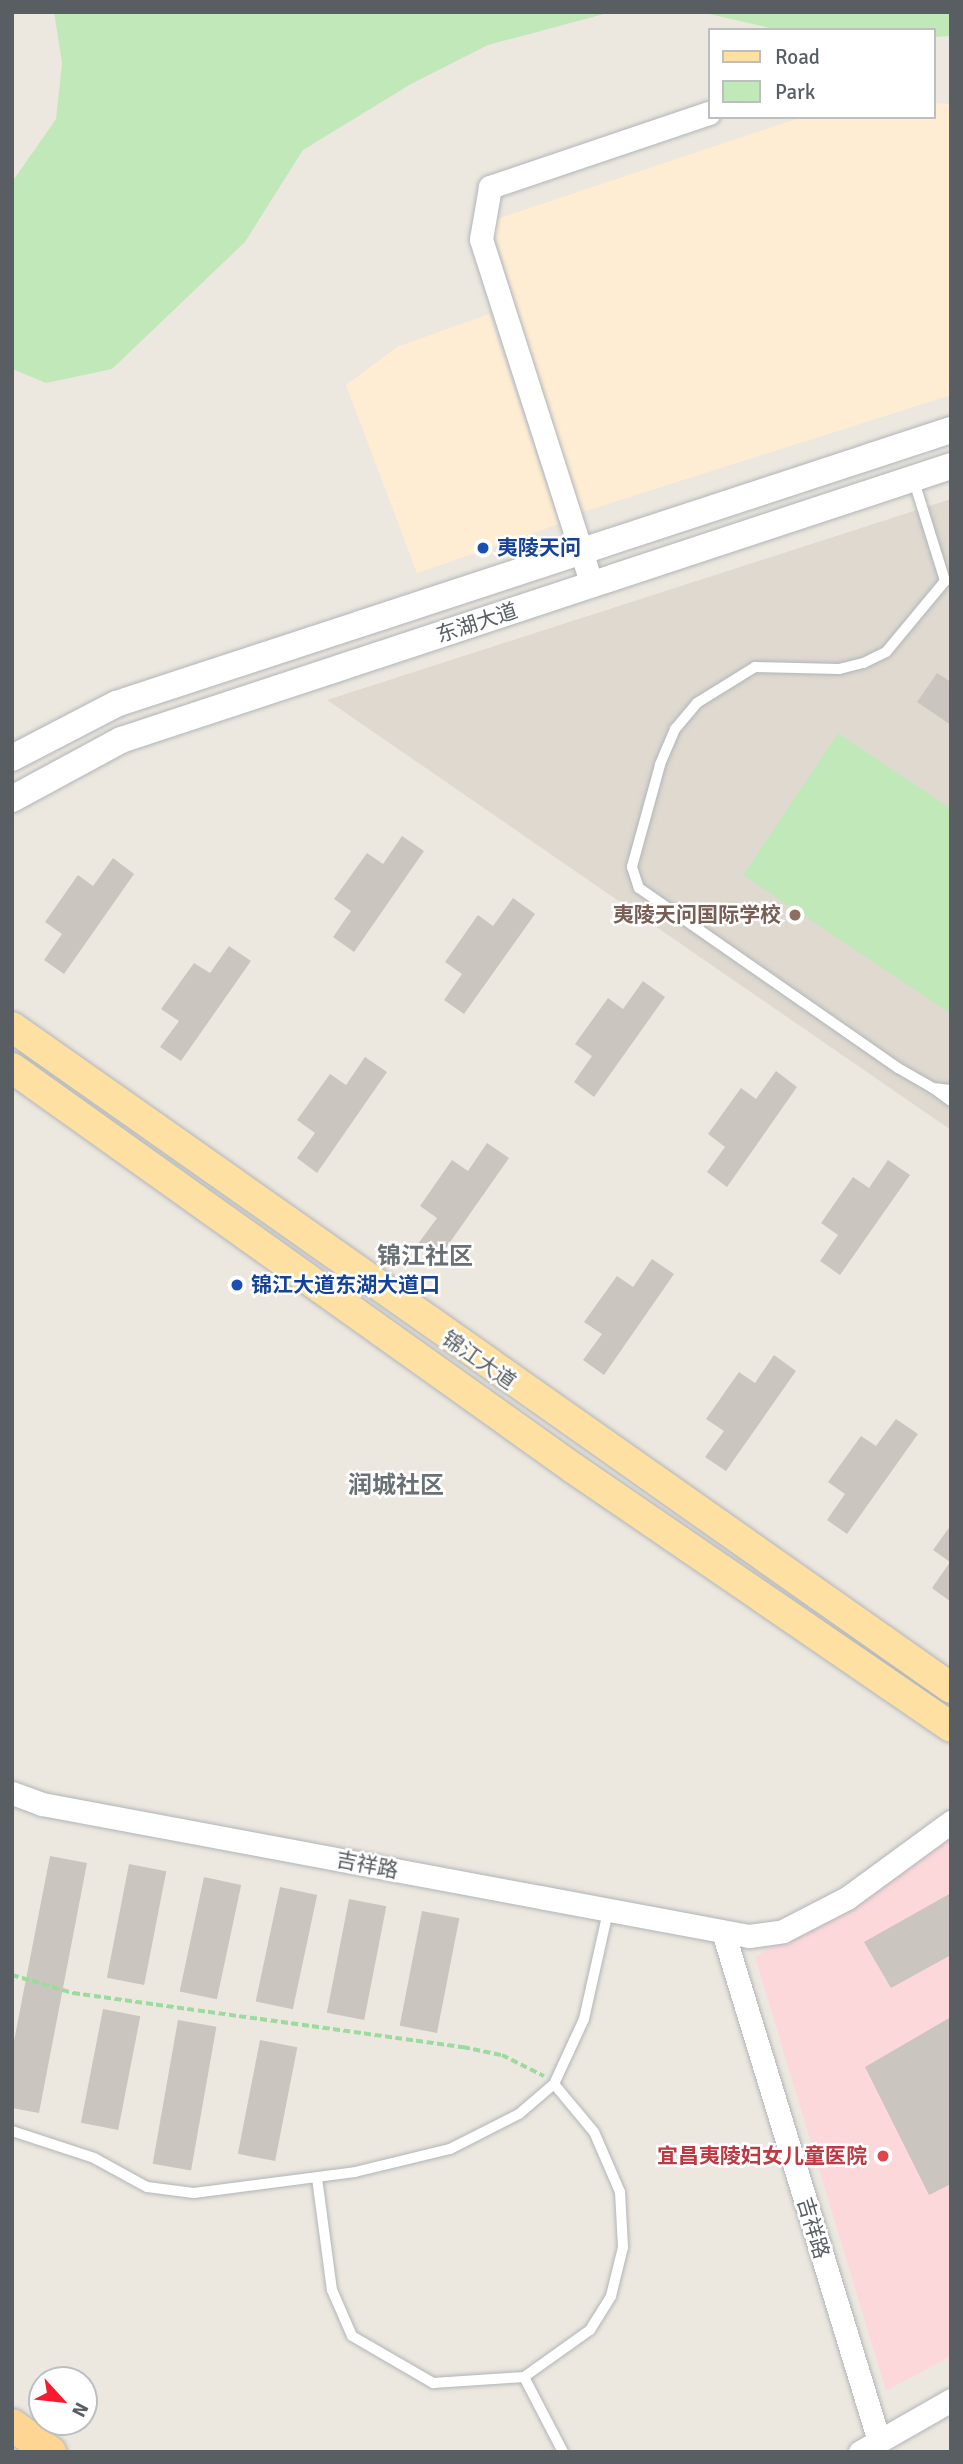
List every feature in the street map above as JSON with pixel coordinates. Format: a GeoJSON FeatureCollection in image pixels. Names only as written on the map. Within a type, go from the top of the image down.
{"type":"FeatureCollection","features":[{"type":"Feature","properties":{"kind":"highway"},"geometry":{"type":"LineString","coordinates":[[12,2425],[50,2452]]}},
{"type":"Feature","properties":{"kind":"main road","name":"东湖大道"},"geometry":{"type":"LineString","coordinates":[[12,758],[116,705],[951,430]]}},
{"type":"Feature","properties":{"kind":"main road","name":"东湖大道"},"geometry":{"type":"LineString","coordinates":[[12,799],[121,740],[951,466]]}},
{"type":"Feature","properties":{"kind":"main road","name":"锦江大道"},"geometry":{"type":"LineString","coordinates":[[12,1027],[951,1688]]}},
{"type":"Feature","properties":{"kind":"main road","name":"锦江大道"},"geometry":{"type":"LineString","coordinates":[[12,1068],[562,1460],[951,1727]]}},
{"type":"Feature","properties":{"kind":"street"},"geometry":{"type":"LineString","coordinates":[[592,585],[481,239],[490,187],[708,113]]}},
{"type":"Feature","properties":{"kind":"street","name":"吉祥路"},"geometry":{"type":"LineString","coordinates":[[12,1793],[42,1804],[724,1935],[783,1931],[888,1873],[951,1822]]}},
{"type":"Feature","properties":{"kind":"street","name":"吉祥路"},"geometry":{"type":"LineString","coordinates":[[724,1935],[869,2446]]}},
{"type":"Feature","properties":{"kind":"street"},"geometry":{"type":"LineString","coordinates":[[869,2446],[951,2400]]}},
{"type":"Feature","properties":{"kind":"lane"},"geometry":{"type":"LineString","coordinates":[[912,478],[948,583],[886,652],[863,663],[839,669],[755,667],[697,703],[675,729],[660,765],[632,867],[639,888],[951,1101]]}},
{"type":"Feature","properties":{"kind":"lane"},"geometry":{"type":"LineString","coordinates":[[933,1088],[951,1090]]}},
{"type":"Feature","properties":{"kind":"lane"},"geometry":{"type":"LineString","coordinates":[[12,2132],[94,2158],[147,2187],[232,2192],[317,2178],[450,2149],[519,2115],[554,2084],[584,2018],[608,1912]]}},
{"type":"Feature","properties":{"kind":"lane"},"geometry":{"type":"LineString","coordinates":[[317,2178],[332,2290],[352,2336],[433,2382],[524,2377],[590,2330],[611,2296],[622,2247],[620,2192],[594,2132],[554,2084]]}},
{"type":"Feature","properties":{"kind":"lane"},"geometry":{"type":"LineString","coordinates":[[524,2377],[563,2452]]}},
{"type":"Feature","properties":{"kind":"path"},"geometry":{"type":"LineString","coordinates":[[12,1975],[73,1993],[463,2047],[502,2055],[554,2084]]}},
{"type":"Feature","properties":{"kind":"shaded area"},"geometry":{"type":"Polygon","coordinates":[[[935,103],[951,104],[951,395],[576,514],[491,221],[796,119],[935,119],[935,103]]]}},
{"type":"Feature","properties":{"kind":"shaded area"},"geometry":{"type":"Polygon","coordinates":[[[489,314],[559,524],[417,573],[346,385],[397,347],[489,314]]]}},
{"type":"Feature","properties":{"kind":"shaded area","name":"夷陵天问国际学校"},"geometry":{"type":"Polygon","coordinates":[[[951,499],[951,1130],[327,700],[951,499]]]}},
{"type":"Feature","properties":{"kind":"shaded area","name":"宜昌夷陵妇女儿童医院"},"geometry":{"type":"Polygon","coordinates":[[[951,1840],[951,2356],[886,2391],[755,1957],[951,1840]]]}},
{"type":"Feature","properties":{"kind":"green space"},"geometry":{"type":"Polygon","coordinates":[[[54,12],[659,12],[604,14],[488,45],[411,84],[303,150],[245,242],[112,369],[46,383],[12,369],[12,182],[56,119],[62,63],[54,12]]]}},
{"type":"Feature","properties":{"kind":"green space"},"geometry":{"type":"Polygon","coordinates":[[[700,12],[951,12],[951,36],[935,37],[935,28],[770,28],[700,12]]]}},
{"type":"Feature","properties":{"kind":"green space"},"geometry":{"type":"Polygon","coordinates":[[[838,733],[951,809],[951,1014],[743,875],[838,733]]]}},
{"type":"Feature","properties":{"kind":"building"},"geometry":{"type":"Polygon","coordinates":[[[937,673],[951,682],[951,725],[917,702],[937,673]]]}},
{"type":"Feature","properties":{"kind":"building"},"geometry":{"type":"Polygon","coordinates":[[[402,836],[424,851],[354,952],[333,937],[351,911],[334,899],[367,853],[383,864],[402,836]]]}},
{"type":"Feature","properties":{"kind":"building"},"geometry":{"type":"Polygon","coordinates":[[[113,858],[134,874],[64,974],[44,960],[62,934],[45,922],[78,875],[93,886],[113,858]]]}},
{"type":"Feature","properties":{"kind":"building"},"geometry":{"type":"Polygon","coordinates":[[[513,898],[535,914],[464,1014],[444,1000],[462,974],[445,962],[478,915],[493,926],[513,898]]]}},
{"type":"Feature","properties":{"kind":"building"},"geometry":{"type":"Polygon","coordinates":[[[229,946],[251,961],[181,1061],[160,1047],[179,1021],[161,1009],[194,963],[210,973],[229,946]]]}},
{"type":"Feature","properties":{"kind":"building"},"geometry":{"type":"Polygon","coordinates":[[[643,981],[665,997],[594,1097],[574,1082],[592,1056],[575,1044],[608,998],[623,1009],[643,981]]]}},
{"type":"Feature","properties":{"kind":"building"},"geometry":{"type":"Polygon","coordinates":[[[365,1057],[387,1072],[317,1173],[297,1158],[315,1133],[297,1120],[330,1074],[346,1085],[365,1057]]]}},
{"type":"Feature","properties":{"kind":"building"},"geometry":{"type":"Polygon","coordinates":[[[776,1071],[797,1087],[727,1187],[707,1172],[725,1147],[708,1134],[741,1088],[756,1099],[776,1071]]]}},
{"type":"Feature","properties":{"kind":"building"},"geometry":{"type":"Polygon","coordinates":[[[487,1143],[509,1158],[439,1258],[418,1244],[437,1218],[420,1206],[452,1160],[468,1171],[487,1143]]]}},
{"type":"Feature","properties":{"kind":"building"},"geometry":{"type":"Polygon","coordinates":[[[888,1160],[910,1175],[840,1275],[820,1261],[838,1235],[821,1223],[853,1177],[869,1188],[888,1160]]]}},
{"type":"Feature","properties":{"kind":"building"},"geometry":{"type":"Polygon","coordinates":[[[652,1259],[674,1274],[604,1375],[583,1360],[602,1334],[584,1322],[617,1276],[633,1287],[652,1259]]]}},
{"type":"Feature","properties":{"kind":"building"},"geometry":{"type":"Polygon","coordinates":[[[774,1355],[796,1371],[726,1471],[705,1457],[724,1431],[706,1419],[739,1372],[755,1383],[774,1355]]]}},
{"type":"Feature","properties":{"kind":"building"},"geometry":{"type":"Polygon","coordinates":[[[896,1419],[918,1434],[847,1534],[827,1520],[845,1494],[828,1482],[861,1436],[876,1446],[896,1419]]]}},
{"type":"Feature","properties":{"kind":"building"},"geometry":{"type":"Polygon","coordinates":[[[951,1525],[951,1602],[932,1588],[950,1562],[933,1550],[951,1525]]]}},
{"type":"Feature","properties":{"kind":"building"},"geometry":{"type":"Polygon","coordinates":[[[50,1856],[87,1863],[39,2113],[12,2108],[12,2051],[50,1856]]]}},
{"type":"Feature","properties":{"kind":"building"},"geometry":{"type":"Polygon","coordinates":[[[129,1864],[166,1871],[144,1985],[107,1978],[129,1864]]]}},
{"type":"Feature","properties":{"kind":"building"},"geometry":{"type":"Polygon","coordinates":[[[204,1877],[241,1885],[217,1999],[180,1991],[204,1877]]]}},
{"type":"Feature","properties":{"kind":"building"},"geometry":{"type":"Polygon","coordinates":[[[280,1887],[317,1895],[293,2009],[256,2001],[280,1887]]]}},
{"type":"Feature","properties":{"kind":"building"},"geometry":{"type":"Polygon","coordinates":[[[951,1893],[951,1955],[891,1988],[864,1942],[951,1893]]]}},
{"type":"Feature","properties":{"kind":"building"},"geometry":{"type":"Polygon","coordinates":[[[349,1899],[386,1906],[364,2020],[327,2013],[349,1899]]]}},
{"type":"Feature","properties":{"kind":"building"},"geometry":{"type":"Polygon","coordinates":[[[422,1911],[459,1918],[437,2033],[400,2026],[422,1911]]]}},
{"type":"Feature","properties":{"kind":"building"},"geometry":{"type":"Polygon","coordinates":[[[103,2009],[140,2016],[118,2130],[81,2123],[103,2009]]]}},
{"type":"Feature","properties":{"kind":"building"},"geometry":{"type":"Polygon","coordinates":[[[951,2017],[951,2184],[929,2195],[865,2067],[951,2017]]]}},
{"type":"Feature","properties":{"kind":"building"},"geometry":{"type":"Polygon","coordinates":[[[178,2020],[216,2027],[191,2171],[153,2164],[178,2020]]]}},
{"type":"Feature","properties":{"kind":"building"},"geometry":{"type":"Polygon","coordinates":[[[260,2040],[297,2047],[275,2161],[238,2154],[260,2040]]]}},
{"type":"Feature","properties":{"kind":"place","name":"夷陵天问"},"geometry":{"type":"Point","coordinates":[483,548]}},
{"type":"Feature","properties":{"kind":"place","name":"夷陵天问国际学校"},"geometry":{"type":"Point","coordinates":[795,915]}},
{"type":"Feature","properties":{"kind":"place","name":"锦江大道东湖大道口"},"geometry":{"type":"Point","coordinates":[237,1285]}},
{"type":"Feature","properties":{"kind":"place","name":"宜昌夷陵妇女儿童医院"},"geometry":{"type":"Point","coordinates":[883,2156]}},
{"type":"Feature","properties":{"kind":"district","name":"锦江社区"},"geometry":{"type":"Point","coordinates":[425,1257]}},
{"type":"Feature","properties":{"kind":"district","name":"润城社区"},"geometry":{"type":"Point","coordinates":[396,1486]}}]}
